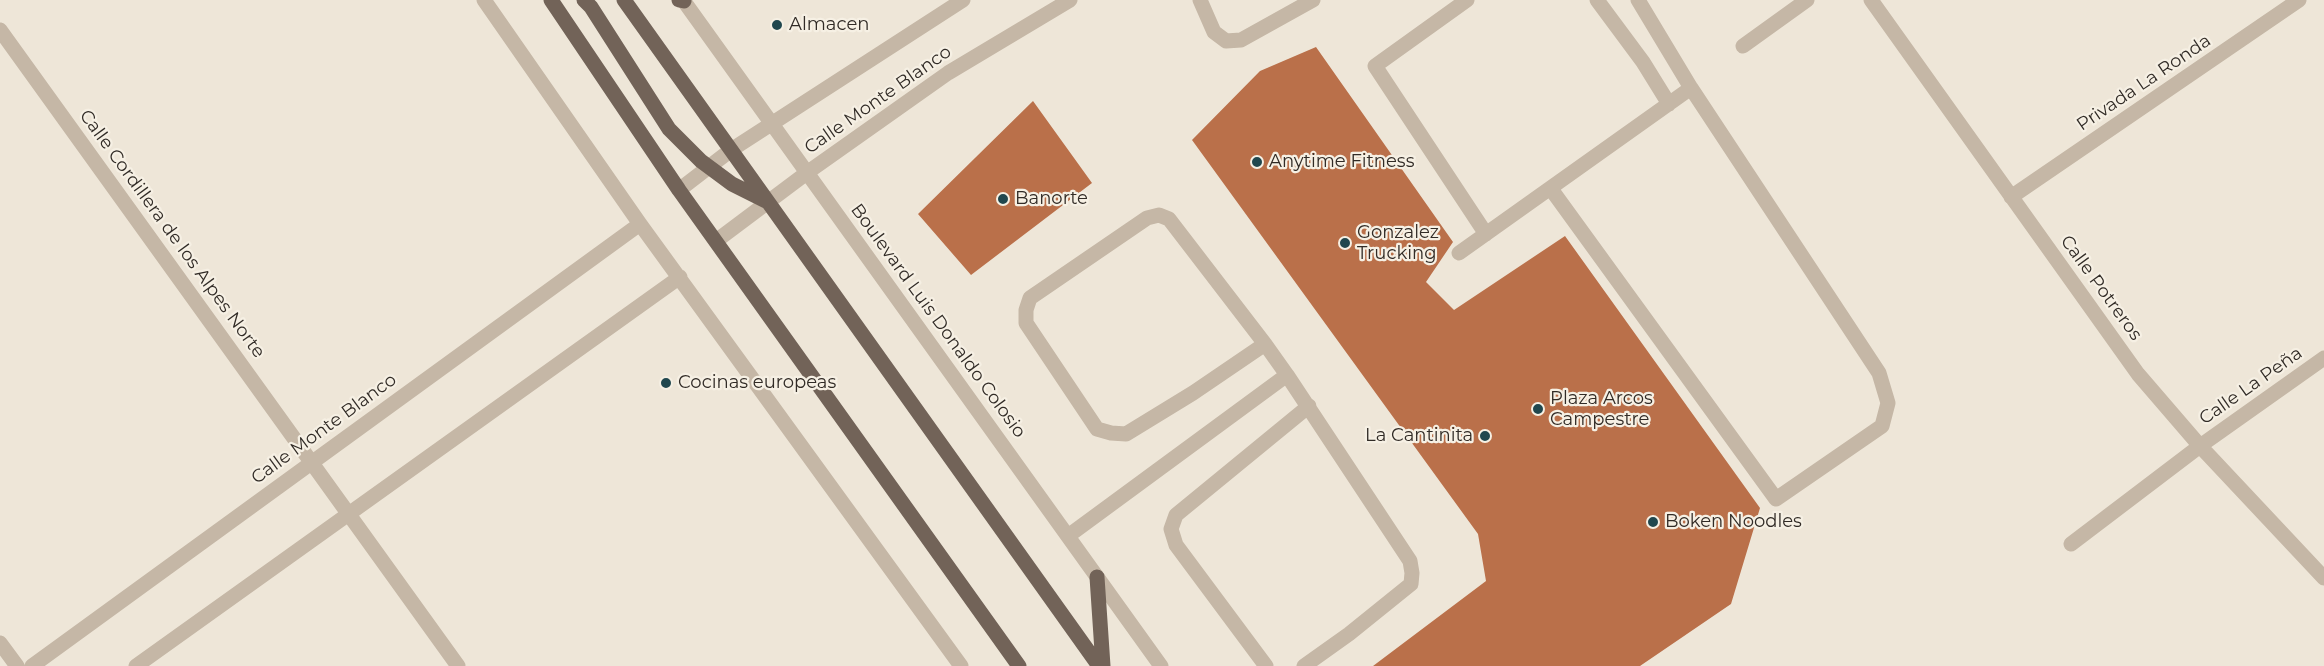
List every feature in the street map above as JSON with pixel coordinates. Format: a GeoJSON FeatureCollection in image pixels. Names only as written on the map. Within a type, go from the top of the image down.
{"type":"FeatureCollection","features":[{"type":"Feature","properties":{"kind":"main road"},"geometry":{"type":"LineString","coordinates":[[551,0],[679,190],[1018,666]]}},
{"type":"Feature","properties":{"kind":"main road"},"geometry":{"type":"LineString","coordinates":[[584,0],[591,7],[669,129],[709,167],[732,184],[768,202]]}},
{"type":"Feature","properties":{"kind":"main road"},"geometry":{"type":"LineString","coordinates":[[624,0],[1101,666]]}},
{"type":"Feature","properties":{"kind":"main road"},"geometry":{"type":"LineString","coordinates":[[1097,577],[1101,666]]}},
{"type":"Feature","properties":{"kind":"street"},"geometry":{"type":"LineString","coordinates":[[484,0],[640,224],[961,666]]}},
{"type":"Feature","properties":{"kind":"street","name":"Boulevard Luis Donaldo Colosio"},"geometry":{"type":"LineString","coordinates":[[682,0],[808,172],[1161,666]]}},
{"type":"Feature","properties":{"kind":"street","name":"Calle Monte Blanco"},"geometry":{"type":"LineString","coordinates":[[679,190],[731,150],[963,0]]}},
{"type":"Feature","properties":{"kind":"street","name":"Calle Monte Blanco"},"geometry":{"type":"LineString","coordinates":[[716,241],[808,172],[948,73],[1070,0]]}},
{"type":"Feature","properties":{"kind":"street"},"geometry":{"type":"LineString","coordinates":[[1200,0],[1214,32],[1226,41],[1241,40],[1313,0]]}},
{"type":"Feature","properties":{"kind":"street"},"geometry":{"type":"LineString","coordinates":[[1467,0],[1374,66],[1486,234]]}},
{"type":"Feature","properties":{"kind":"street"},"geometry":{"type":"LineString","coordinates":[[1597,0],[1643,62],[1669,104]]}},
{"type":"Feature","properties":{"kind":"street"},"geometry":{"type":"LineString","coordinates":[[1551,189],[1776,499],[1882,426],[1888,403],[1880,373],[1691,88],[1638,0]]}},
{"type":"Feature","properties":{"kind":"street"},"geometry":{"type":"LineString","coordinates":[[1743,46],[1807,0]]}},
{"type":"Feature","properties":{"kind":"street","name":"Calle Potreros"},"geometry":{"type":"LineString","coordinates":[[1871,0],[2138,374],[2200,446],[2324,578]]}},
{"type":"Feature","properties":{"kind":"street","name":"Privada La Ronda"},"geometry":{"type":"LineString","coordinates":[[2012,197],[2299,0]]}},
{"type":"Feature","properties":{"kind":"street","name":"Calle Cordillera de los Alpes Norte"},"geometry":{"type":"LineString","coordinates":[[0,30],[458,666]]}},
{"type":"Feature","properties":{"kind":"street"},"geometry":{"type":"LineString","coordinates":[[1459,253],[1691,88]]}},
{"type":"Feature","properties":{"kind":"street"},"geometry":{"type":"LineString","coordinates":[[1265,344],[1126,435],[1111,433],[1097,429],[1026,323],[1026,310],[1030,298],[1147,218],[1159,215],[1169,219],[1265,344],[1309,406],[1410,561],[1411,584],[1349,634],[1304,666]]}},
{"type":"Feature","properties":{"kind":"street","name":"Calle Monte Blanco"},"geometry":{"type":"LineString","coordinates":[[32,666],[640,224]]}},
{"type":"Feature","properties":{"kind":"street"},"geometry":{"type":"LineString","coordinates":[[136,666],[680,277]]}},
{"type":"Feature","properties":{"kind":"street","name":"Calle La Peña"},"geometry":{"type":"LineString","coordinates":[[2071,544],[2200,446],[2324,358]]}},
{"type":"Feature","properties":{"kind":"street"},"geometry":{"type":"LineString","coordinates":[[1068,536],[1287,375]]}},
{"type":"Feature","properties":{"kind":"street"},"geometry":{"type":"LineString","coordinates":[[1266,666],[1176,545],[1171,529],[1176,515],[1309,406]]}},
{"type":"Feature","properties":{"kind":"street"},"geometry":{"type":"LineString","coordinates":[[0,643],[17,666]]}},
{"type":"Feature","properties":{"kind":"building","name":"Plaza Arcos Campestre"},"geometry":{"type":"Polygon","coordinates":[[[1316,47],[1453,242],[1426,282],[1454,310],[1565,236],[1760,508],[1731,604],[1640,666],[1373,666],[1486,581],[1478,534],[1192,140],[1260,71],[1316,47]]]}},
{"type":"Feature","properties":{"kind":"building","name":"Banorte"},"geometry":{"type":"Polygon","coordinates":[[[1033,101],[1092,183],[971,275],[918,214],[1033,101]]]}},
{"type":"Feature","properties":{"kind":"place","name":"Almacen"},"geometry":{"type":"Point","coordinates":[777,25]}},
{"type":"Feature","properties":{"kind":"place","name":"Anytime Fitness"},"geometry":{"type":"Point","coordinates":[1257,162]}},
{"type":"Feature","properties":{"kind":"place","name":"Banorte"},"geometry":{"type":"Point","coordinates":[1003,199]}},
{"type":"Feature","properties":{"kind":"place","name":"Gonzalez Trucking"},"geometry":{"type":"Point","coordinates":[1345,243]}},
{"type":"Feature","properties":{"kind":"place","name":"Cocinas europeas"},"geometry":{"type":"Point","coordinates":[666,383]}},
{"type":"Feature","properties":{"kind":"place","name":"Plaza Arcos Campestre"},"geometry":{"type":"Point","coordinates":[1538,409]}},
{"type":"Feature","properties":{"kind":"place","name":"La Cantinita"},"geometry":{"type":"Point","coordinates":[1485,436]}},
{"type":"Feature","properties":{"kind":"place","name":"Boken Noodles"},"geometry":{"type":"Point","coordinates":[1653,522]}}]}
